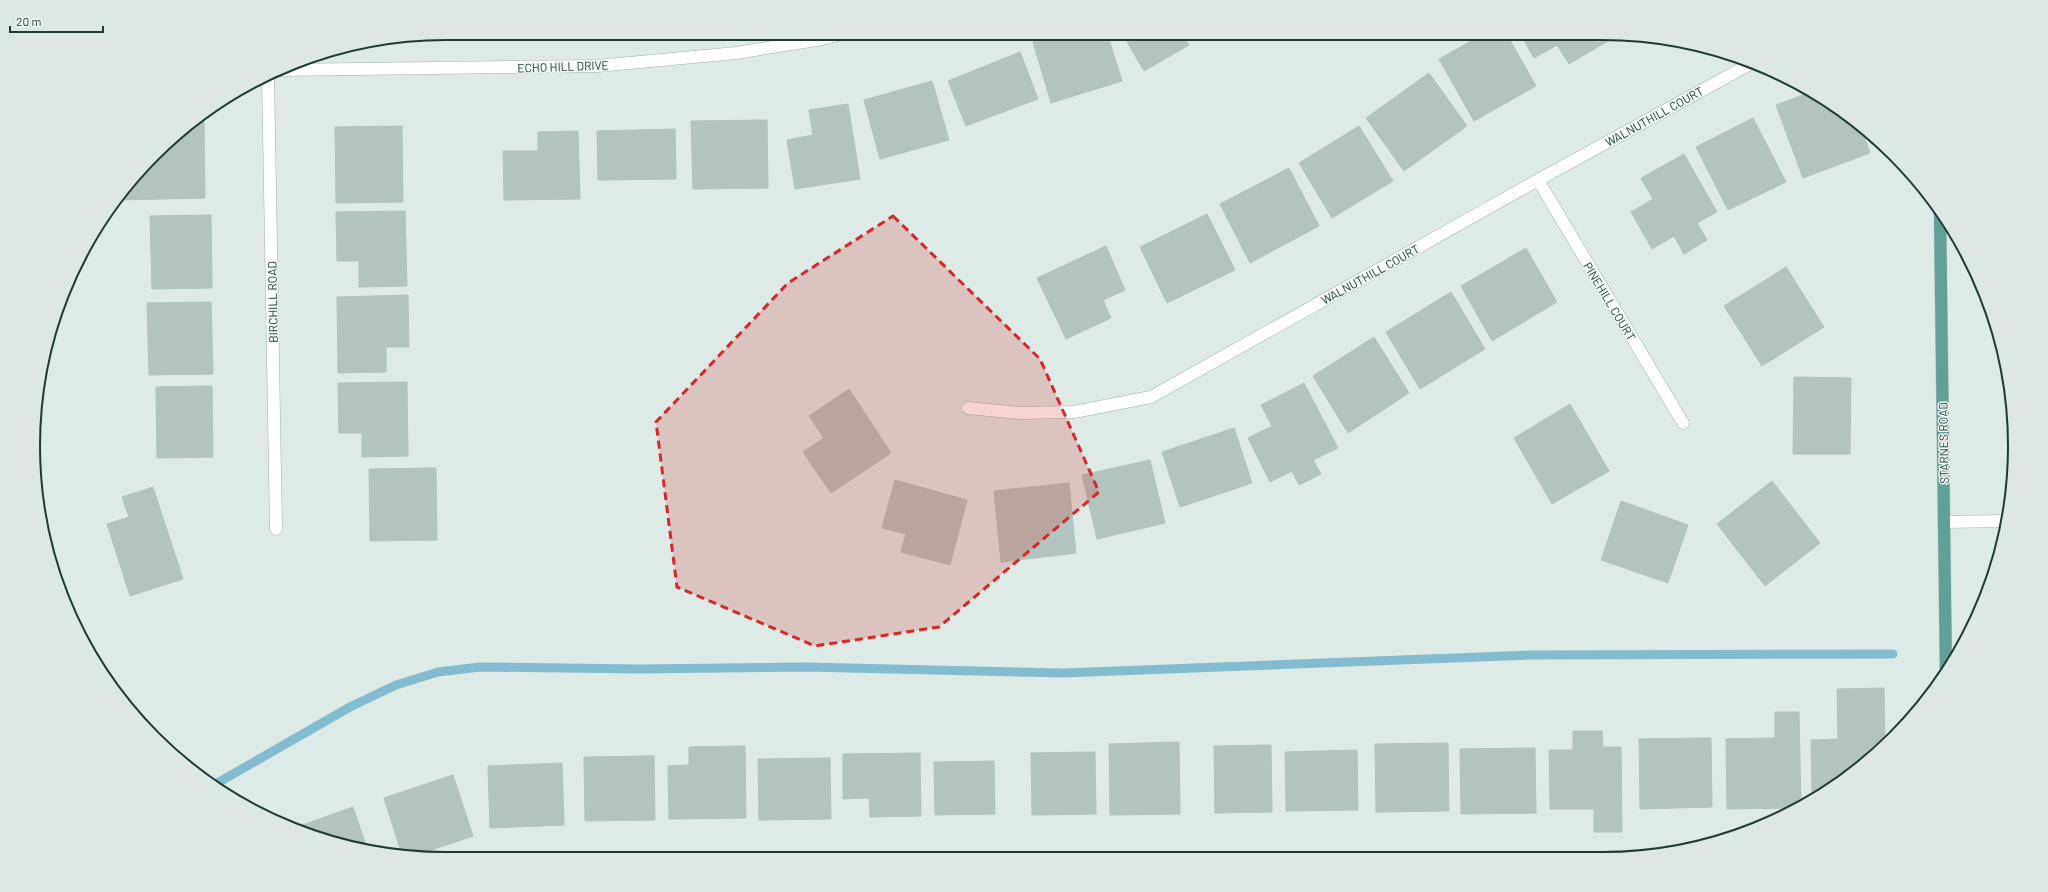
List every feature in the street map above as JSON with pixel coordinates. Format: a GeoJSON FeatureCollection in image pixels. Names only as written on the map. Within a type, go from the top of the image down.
{"type":"FeatureCollection","features":[{"type":"Feature","properties":{"kind":"main road","name":"STARNES ROAD"},"geometry":{"type":"LineString","coordinates":[[1940,220],[1946,662]]}},
{"type":"Feature","properties":{"kind":"street","name":"ECHO HILL DRIVE"},"geometry":{"type":"LineString","coordinates":[[294,70],[597,66],[736,53],[816,40]]}},
{"type":"Feature","properties":{"kind":"street","name":"WALNUTHILL COURT"},"geometry":{"type":"LineString","coordinates":[[968,408],[1019,413],[1074,412],[1151,397],[1538,180],[1745,67]]}},
{"type":"Feature","properties":{"kind":"street","name":"BIRCHILL ROAD"},"geometry":{"type":"LineString","coordinates":[[268,81],[276,529]]}},
{"type":"Feature","properties":{"kind":"street","name":"PINEHILL COURT"},"geometry":{"type":"LineString","coordinates":[[1538,180],[1683,423]]}},
{"type":"Feature","properties":{"kind":"street"},"geometry":{"type":"LineString","coordinates":[[1944,522],[2001,521]]}},
{"type":"Feature","properties":{"kind":"highlighted area"},"geometry":{"type":"Polygon","coordinates":[[[893,216],[1040,359],[1099,492],[939,627],[815,646],[677,587],[656,422],[788,283],[893,216]]]}},
{"type":"Feature","properties":{"kind":"building"},"geometry":{"type":"Polygon","coordinates":[[[1039,40],[1109,40],[1122,81],[1051,103],[1033,42],[1039,40]]]}},
{"type":"Feature","properties":{"kind":"building"},"geometry":{"type":"Polygon","coordinates":[[[1126,40],[1186,40],[1189,45],[1144,71],[1126,40]]]}},
{"type":"Feature","properties":{"kind":"building"},"geometry":{"type":"Polygon","coordinates":[[[1473,40],[1510,40],[1536,86],[1474,121],[1439,59],[1473,40]]]}},
{"type":"Feature","properties":{"kind":"building"},"geometry":{"type":"Polygon","coordinates":[[[1524,40],[1608,41],[1569,64],[1557,45],[1534,58],[1524,40]]]}},
{"type":"Feature","properties":{"kind":"building"},"geometry":{"type":"Polygon","coordinates":[[[1020,52],[1038,99],[966,126],[948,81],[1020,52]]]}},
{"type":"Feature","properties":{"kind":"building"},"geometry":{"type":"Polygon","coordinates":[[[1429,73],[1467,126],[1404,171],[1366,118],[1429,73]]]}},
{"type":"Feature","properties":{"kind":"building"},"geometry":{"type":"Polygon","coordinates":[[[932,81],[949,140],[880,159],[864,100],[932,81]]]}},
{"type":"Feature","properties":{"kind":"building"},"geometry":{"type":"Polygon","coordinates":[[[1805,94],[1828,108],[1864,136],[1870,153],[1803,178],[1776,105],[1805,94]]]}},
{"type":"Feature","properties":{"kind":"building"},"geometry":{"type":"Polygon","coordinates":[[[848,104],[860,179],[795,189],[787,140],[813,135],[809,110],[848,104]]]}},
{"type":"Feature","properties":{"kind":"building"},"geometry":{"type":"Polygon","coordinates":[[[1753,118],[1786,182],[1728,210],[1696,147],[1753,118]]]}},
{"type":"Feature","properties":{"kind":"building"},"geometry":{"type":"Polygon","coordinates":[[[767,120],[768,188],[693,189],[691,121],[767,120]]]}},
{"type":"Feature","properties":{"kind":"building"},"geometry":{"type":"Polygon","coordinates":[[[203,121],[205,198],[123,200],[159,159],[203,121]]]}},
{"type":"Feature","properties":{"kind":"building"},"geometry":{"type":"Polygon","coordinates":[[[402,126],[403,202],[336,203],[335,127],[402,126]]]}},
{"type":"Feature","properties":{"kind":"building"},"geometry":{"type":"Polygon","coordinates":[[[1359,126],[1393,181],[1332,218],[1299,163],[1359,126]]]}},
{"type":"Feature","properties":{"kind":"building"},"geometry":{"type":"Polygon","coordinates":[[[675,129],[676,179],[598,180],[597,131],[675,129]]]}},
{"type":"Feature","properties":{"kind":"building"},"geometry":{"type":"Polygon","coordinates":[[[578,131],[580,199],[504,200],[503,151],[538,151],[538,132],[578,131]]]}},
{"type":"Feature","properties":{"kind":"building"},"geometry":{"type":"Polygon","coordinates":[[[1684,154],[1717,212],[1697,223],[1707,240],[1684,254],[1674,236],[1652,249],[1631,212],[1653,199],[1641,178],[1684,154]]]}},
{"type":"Feature","properties":{"kind":"building"},"geometry":{"type":"Polygon","coordinates":[[[1289,168],[1319,226],[1250,263],[1220,204],[1289,168]]]}},
{"type":"Feature","properties":{"kind":"building"},"geometry":{"type":"Polygon","coordinates":[[[405,211],[407,286],[359,287],[359,261],[337,261],[336,212],[405,211]]]}},
{"type":"Feature","properties":{"kind":"building"},"geometry":{"type":"Polygon","coordinates":[[[1207,214],[1235,270],[1167,303],[1140,247],[1207,214]]]}},
{"type":"Feature","properties":{"kind":"building"},"geometry":{"type":"Polygon","coordinates":[[[211,215],[212,288],[152,289],[150,216],[211,215]]]}},
{"type":"Feature","properties":{"kind":"building"},"geometry":{"type":"Polygon","coordinates":[[[1106,246],[1125,290],[1103,300],[1111,318],[1066,339],[1037,278],[1106,246]]]}},
{"type":"Feature","properties":{"kind":"building"},"geometry":{"type":"Polygon","coordinates":[[[1526,248],[1557,302],[1492,341],[1461,286],[1526,248]]]}},
{"type":"Feature","properties":{"kind":"building"},"geometry":{"type":"Polygon","coordinates":[[[1786,267],[1824,327],[1762,366],[1724,306],[1786,267]]]}},
{"type":"Feature","properties":{"kind":"building"},"geometry":{"type":"Polygon","coordinates":[[[1451,292],[1485,349],[1420,389],[1386,332],[1451,292]]]}},
{"type":"Feature","properties":{"kind":"building"},"geometry":{"type":"Polygon","coordinates":[[[408,295],[409,347],[386,347],[386,372],[338,373],[337,297],[408,295]]]}},
{"type":"Feature","properties":{"kind":"building"},"geometry":{"type":"Polygon","coordinates":[[[211,302],[213,374],[149,375],[147,303],[211,302]]]}},
{"type":"Feature","properties":{"kind":"building"},"geometry":{"type":"Polygon","coordinates":[[[1374,337],[1409,393],[1348,433],[1313,376],[1374,337]]]}},
{"type":"Feature","properties":{"kind":"building"},"geometry":{"type":"Polygon","coordinates":[[[1794,377],[1851,378],[1850,454],[1793,454],[1794,377]]]}},
{"type":"Feature","properties":{"kind":"building"},"geometry":{"type":"Polygon","coordinates":[[[407,382],[408,456],[362,457],[362,433],[339,433],[338,383],[407,382]]]}},
{"type":"Feature","properties":{"kind":"building"},"geometry":{"type":"Polygon","coordinates":[[[1304,383],[1338,448],[1313,460],[1321,474],[1299,485],[1292,471],[1270,482],[1248,438],[1272,426],[1261,405],[1304,383]]]}},
{"type":"Feature","properties":{"kind":"building"},"geometry":{"type":"Polygon","coordinates":[[[212,386],[213,457],[157,458],[156,387],[212,386]]]}},
{"type":"Feature","properties":{"kind":"building"},"geometry":{"type":"Polygon","coordinates":[[[849,389],[891,453],[831,493],[803,452],[824,438],[809,416],[849,389]]]}},
{"type":"Feature","properties":{"kind":"building"},"geometry":{"type":"Polygon","coordinates":[[[1570,404],[1609,471],[1552,504],[1514,438],[1570,404]]]}},
{"type":"Feature","properties":{"kind":"building"},"geometry":{"type":"Polygon","coordinates":[[[1234,428],[1252,483],[1180,507],[1162,452],[1234,428]]]}},
{"type":"Feature","properties":{"kind":"building"},"geometry":{"type":"Polygon","coordinates":[[[1150,460],[1165,523],[1097,539],[1082,475],[1150,460]]]}},
{"type":"Feature","properties":{"kind":"building"},"geometry":{"type":"Polygon","coordinates":[[[436,468],[437,540],[370,541],[369,469],[436,468]]]}},
{"type":"Feature","properties":{"kind":"building"},"geometry":{"type":"Polygon","coordinates":[[[895,480],[967,500],[950,565],[901,552],[906,534],[882,528],[895,480]]]}},
{"type":"Feature","properties":{"kind":"building"},"geometry":{"type":"Polygon","coordinates":[[[1772,481],[1820,543],[1765,586],[1717,524],[1772,481]]]}},
{"type":"Feature","properties":{"kind":"building"},"geometry":{"type":"Polygon","coordinates":[[[1069,483],[1076,553],[1001,562],[994,491],[1069,483]]]}},
{"type":"Feature","properties":{"kind":"building"},"geometry":{"type":"Polygon","coordinates":[[[153,487],[183,579],[130,596],[107,524],[129,517],[122,497],[153,487]]]}},
{"type":"Feature","properties":{"kind":"building"},"geometry":{"type":"Polygon","coordinates":[[[1621,501],[1688,525],[1668,583],[1601,560],[1621,501]]]}},
{"type":"Feature","properties":{"kind":"building"},"geometry":{"type":"Polygon","coordinates":[[[1884,688],[1885,737],[1849,768],[1812,794],[1811,740],[1838,739],[1837,689],[1884,688]]]}},
{"type":"Feature","properties":{"kind":"building"},"geometry":{"type":"Polygon","coordinates":[[[1775,712],[1799,712],[1801,800],[1786,808],[1727,809],[1726,739],[1775,738],[1775,712]]]}},
{"type":"Feature","properties":{"kind":"building"},"geometry":{"type":"Polygon","coordinates":[[[1573,731],[1602,731],[1603,747],[1621,747],[1622,832],[1594,832],[1594,809],[1550,809],[1549,750],[1573,750],[1573,731]]]}},
{"type":"Feature","properties":{"kind":"building"},"geometry":{"type":"Polygon","coordinates":[[[1711,738],[1712,807],[1640,809],[1639,739],[1711,738]]]}},
{"type":"Feature","properties":{"kind":"building"},"geometry":{"type":"Polygon","coordinates":[[[1179,742],[1180,814],[1110,815],[1109,744],[1179,742]]]}},
{"type":"Feature","properties":{"kind":"building"},"geometry":{"type":"Polygon","coordinates":[[[1448,743],[1449,811],[1376,812],[1375,744],[1448,743]]]}},
{"type":"Feature","properties":{"kind":"building"},"geometry":{"type":"Polygon","coordinates":[[[1271,745],[1272,812],[1215,813],[1214,746],[1271,745]]]}},
{"type":"Feature","properties":{"kind":"building"},"geometry":{"type":"Polygon","coordinates":[[[745,746],[746,818],[669,819],[668,766],[689,765],[689,747],[745,746]]]}},
{"type":"Feature","properties":{"kind":"building"},"geometry":{"type":"Polygon","coordinates":[[[1535,748],[1536,813],[1461,814],[1460,749],[1535,748]]]}},
{"type":"Feature","properties":{"kind":"building"},"geometry":{"type":"Polygon","coordinates":[[[1357,750],[1358,810],[1286,811],[1285,752],[1357,750]]]}},
{"type":"Feature","properties":{"kind":"building"},"geometry":{"type":"Polygon","coordinates":[[[1095,752],[1096,814],[1032,815],[1031,753],[1095,752]]]}},
{"type":"Feature","properties":{"kind":"building"},"geometry":{"type":"Polygon","coordinates":[[[920,753],[921,816],[870,817],[869,798],[843,799],[843,754],[920,753]]]}},
{"type":"Feature","properties":{"kind":"building"},"geometry":{"type":"Polygon","coordinates":[[[654,756],[655,820],[585,821],[584,757],[654,756]]]}},
{"type":"Feature","properties":{"kind":"building"},"geometry":{"type":"Polygon","coordinates":[[[830,758],[831,819],[759,820],[758,759],[830,758]]]}},
{"type":"Feature","properties":{"kind":"building"},"geometry":{"type":"Polygon","coordinates":[[[994,761],[995,814],[935,815],[934,762],[994,761]]]}},
{"type":"Feature","properties":{"kind":"building"},"geometry":{"type":"Polygon","coordinates":[[[562,763],[564,825],[490,828],[488,766],[562,763]]]}},
{"type":"Feature","properties":{"kind":"building"},"geometry":{"type":"Polygon","coordinates":[[[453,775],[473,836],[427,851],[400,850],[384,798],[453,775]]]}},
{"type":"Feature","properties":{"kind":"building"},"geometry":{"type":"Polygon","coordinates":[[[353,807],[365,844],[341,838],[302,825],[353,807]]]}},
{"type":"Feature","properties":{"kind":"waterway"},"geometry":{"type":"LineString","coordinates":[[218,783],[350,707],[396,685],[438,672],[480,667],[640,669],[806,667],[1064,673],[1532,655],[1893,654]]}}]}
